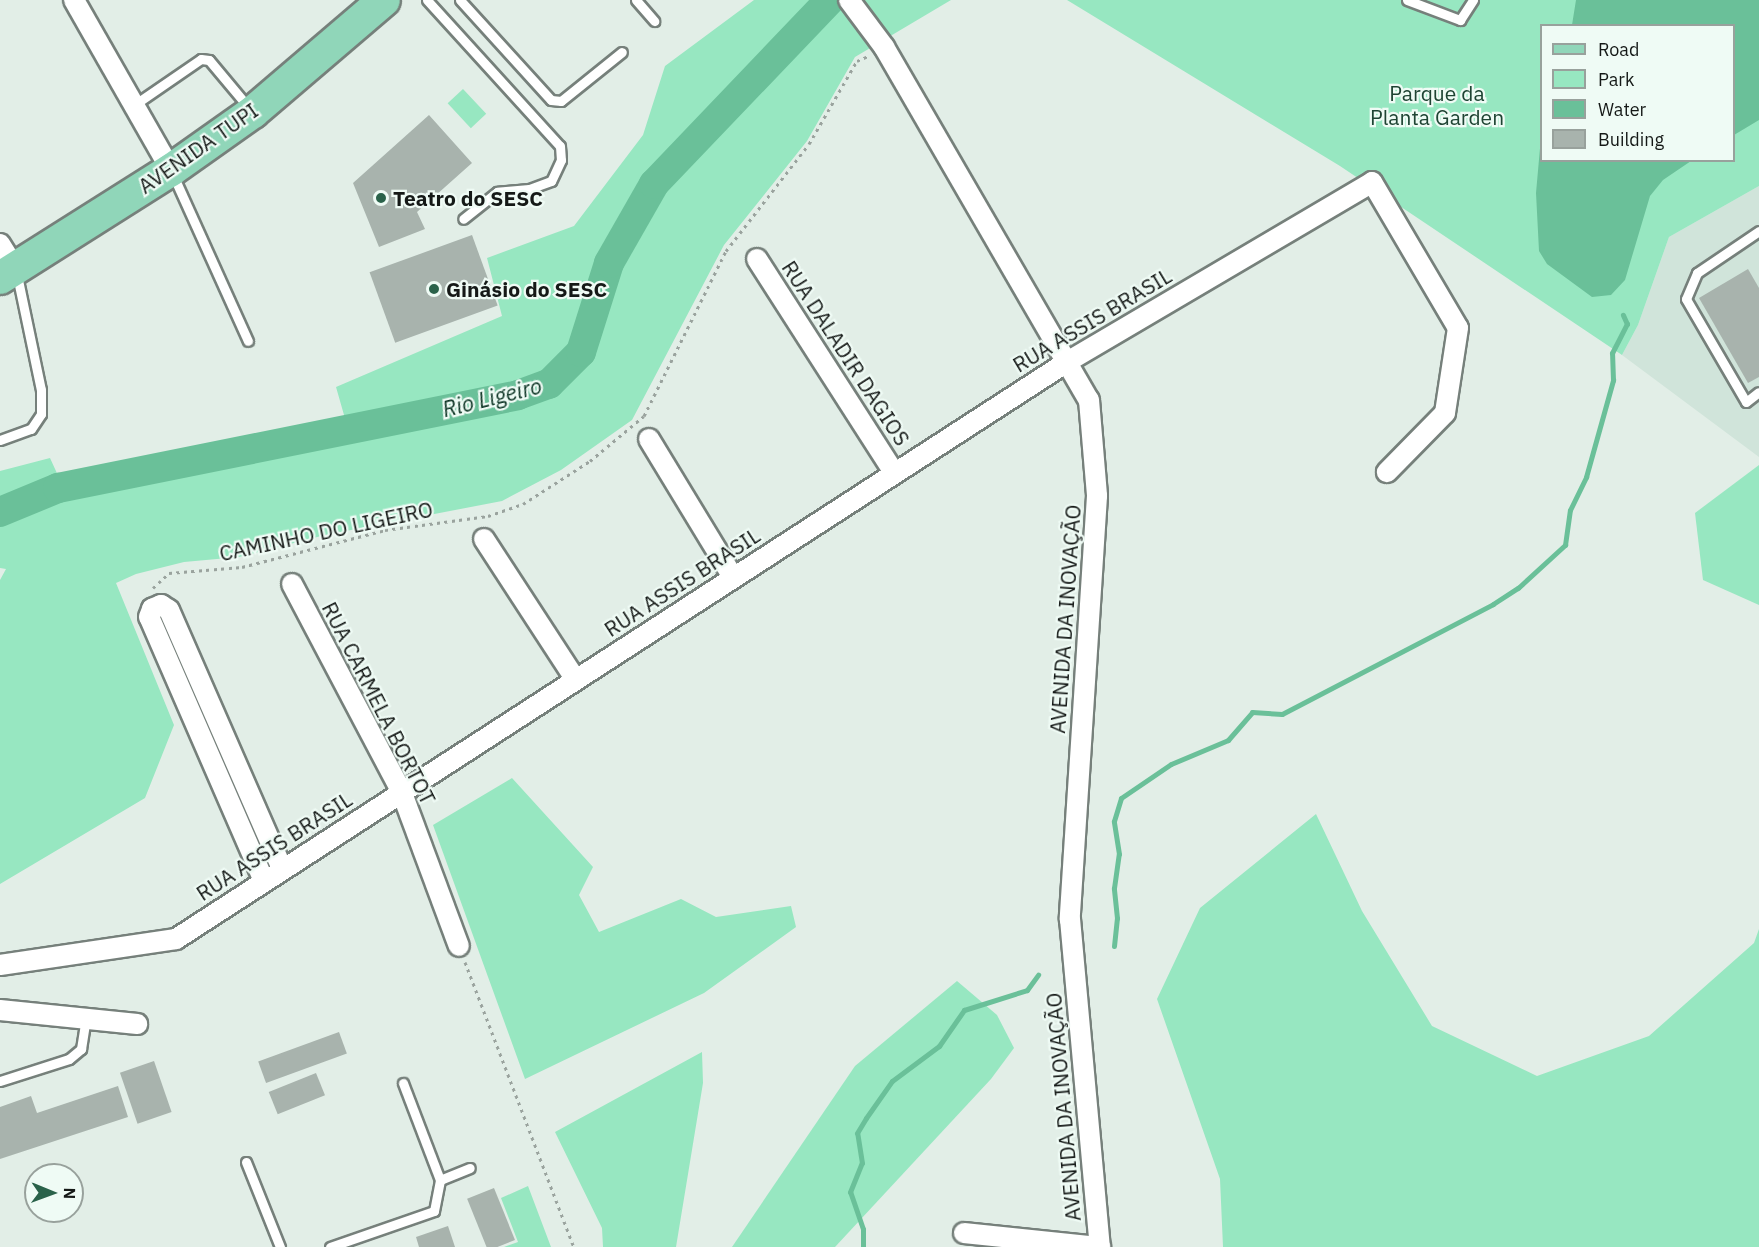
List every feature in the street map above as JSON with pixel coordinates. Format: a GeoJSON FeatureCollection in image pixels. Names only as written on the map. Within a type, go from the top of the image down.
{"type":"FeatureCollection","features":[{"type":"Feature","properties":{"kind":"main road","name":"AVENIDA TUPI"},"geometry":{"type":"LineString","coordinates":[[5,264],[171,170],[253,112],[384,0]]}},
{"type":"Feature","properties":{"kind":"street"},"geometry":{"type":"LineString","coordinates":[[74,0],[171,170]]}},
{"type":"Feature","properties":{"kind":"street","name":"AVENIDA DA INOVAÇÃO"},"geometry":{"type":"LineString","coordinates":[[849,0],[884,47],[1089,400],[1097,496],[1070,919],[1100,1247]]}},
{"type":"Feature","properties":{"kind":"street","name":"RUA ASSIS BRASIL"},"geometry":{"type":"LineString","coordinates":[[0,965],[176,939],[894,472],[1066,363],[1372,182],[1458,328],[1446,413],[1387,472]]}},
{"type":"Feature","properties":{"kind":"street","name":"RUA DALADIR DAGIOS"},"geometry":{"type":"LineString","coordinates":[[758,259],[894,472]]}},
{"type":"Feature","properties":{"kind":"street"},"geometry":{"type":"LineString","coordinates":[[649,439],[733,577]]}},
{"type":"Feature","properties":{"kind":"street"},"geometry":{"type":"LineString","coordinates":[[484,539],[576,680]]}},
{"type":"Feature","properties":{"kind":"street","name":"RUA CARMELA BORTOT"},"geometry":{"type":"LineString","coordinates":[[292,584],[402,793],[459,946]]}},
{"type":"Feature","properties":{"kind":"street"},"geometry":{"type":"LineString","coordinates":[[264,881],[149,617],[152,609],[161,605],[169,610],[282,869]]}},
{"type":"Feature","properties":{"kind":"street"},"geometry":{"type":"LineString","coordinates":[[0,1010],[137,1024]]}},
{"type":"Feature","properties":{"kind":"street"},"geometry":{"type":"LineString","coordinates":[[964,1233],[1100,1247]]}},
{"type":"Feature","properties":{"kind":"lane"},"geometry":{"type":"LineString","coordinates":[[427,0],[560,146],[561,160],[552,181],[529,189],[496,192],[463,219]]}},
{"type":"Feature","properties":{"kind":"lane"},"geometry":{"type":"LineString","coordinates":[[460,0],[551,100],[561,101],[622,52]]}},
{"type":"Feature","properties":{"kind":"lane"},"geometry":{"type":"LineString","coordinates":[[636,0],[654,21]]}},
{"type":"Feature","properties":{"kind":"lane"},"geometry":{"type":"LineString","coordinates":[[1407,0],[1460,20],[1473,0]]}},
{"type":"Feature","properties":{"kind":"lane"},"geometry":{"type":"LineString","coordinates":[[134,105],[201,59],[209,60],[253,112]]}},
{"type":"Feature","properties":{"kind":"lane"},"geometry":{"type":"LineString","coordinates":[[171,170],[248,341]]}},
{"type":"Feature","properties":{"kind":"lane"},"geometry":{"type":"LineString","coordinates":[[1759,231],[1697,273],[1686,299],[1746,402],[1759,392]]}},
{"type":"Feature","properties":{"kind":"lane"},"geometry":{"type":"LineString","coordinates":[[0,440],[32,429],[40,414],[41,390],[5,264]]}},
{"type":"Feature","properties":{"kind":"lane"},"geometry":{"type":"LineString","coordinates":[[0,1081],[69,1059],[81,1049],[86,1019]]}},
{"type":"Feature","properties":{"kind":"lane"},"geometry":{"type":"LineString","coordinates":[[330,1247],[434,1211],[440,1180],[403,1083]]}},
{"type":"Feature","properties":{"kind":"lane"},"geometry":{"type":"LineString","coordinates":[[246,1162],[280,1247]]}},
{"type":"Feature","properties":{"kind":"lane"},"geometry":{"type":"LineString","coordinates":[[440,1180],[470,1168]]}},
{"type":"Feature","properties":{"kind":"path","name":"CAMINHO DO LIGEIRO"},"geometry":{"type":"LineString","coordinates":[[149,617],[142,606],[160,578],[169,573],[251,565],[385,530],[488,516],[523,504],[590,461],[644,416],[726,251],[809,144],[856,61],[884,47]]}},
{"type":"Feature","properties":{"kind":"path"},"geometry":{"type":"LineString","coordinates":[[459,946],[574,1247]]}},
{"type":"Feature","properties":{"kind":"shaded area"},"geometry":{"type":"Polygon","coordinates":[[[1759,186],[1759,457],[1622,355],[1638,325],[1669,237],[1759,186]]]}},
{"type":"Feature","properties":{"kind":"green space"},"geometry":{"type":"Polygon","coordinates":[[[754,0],[951,0],[855,57],[807,141],[724,245],[632,420],[561,470],[502,501],[325,535],[239,557],[184,562],[136,574],[116,583],[174,725],[145,798],[0,884],[0,580],[6,569],[0,568],[0,471],[50,458],[61,482],[346,422],[336,387],[502,316],[487,258],[574,226],[643,135],[665,66],[754,0]]]}},
{"type":"Feature","properties":{"kind":"green space","name":"Parque da Planta Garden"},"geometry":{"type":"Polygon","coordinates":[[[1067,0],[1759,0],[1759,186],[1669,237],[1638,325],[1622,355],[1340,166],[1067,0]]]}},
{"type":"Feature","properties":{"kind":"green space"},"geometry":{"type":"Polygon","coordinates":[[[463,89],[486,114],[471,128],[448,103],[463,89]]]}},
{"type":"Feature","properties":{"kind":"green space"},"geometry":{"type":"Polygon","coordinates":[[[1759,465],[1759,605],[1703,580],[1695,513],[1759,465]]]}},
{"type":"Feature","properties":{"kind":"green space"},"geometry":{"type":"Polygon","coordinates":[[[512,778],[593,867],[579,895],[599,932],[681,899],[716,917],[791,906],[796,927],[704,993],[525,1079],[433,825],[512,778]]]}},
{"type":"Feature","properties":{"kind":"green space"},"geometry":{"type":"Polygon","coordinates":[[[1316,814],[1362,911],[1432,1026],[1537,1076],[1649,1036],[1754,943],[1759,929],[1759,1247],[1223,1247],[1220,1179],[1157,999],[1200,908],[1316,814]]]}},
{"type":"Feature","properties":{"kind":"green space"},"geometry":{"type":"Polygon","coordinates":[[[957,981],[997,1015],[1014,1048],[991,1079],[835,1247],[732,1247],[855,1066],[957,981]]]}},
{"type":"Feature","properties":{"kind":"green space"},"geometry":{"type":"Polygon","coordinates":[[[702,1052],[703,1083],[676,1247],[603,1247],[602,1228],[555,1132],[702,1052]]]}},
{"type":"Feature","properties":{"kind":"green space"},"geometry":{"type":"Polygon","coordinates":[[[528,1186],[551,1247],[504,1247],[518,1242],[501,1198],[528,1186]]]}},
{"type":"Feature","properties":{"kind":"water"},"geometry":{"type":"Polygon","coordinates":[[[1576,0],[1759,0],[1759,120],[1735,134],[1735,24],[1572,24],[1576,0]]]}},
{"type":"Feature","properties":{"kind":"water"},"geometry":{"type":"Polygon","coordinates":[[[1540,148],[1540,162],[1690,162],[1663,180],[1650,196],[1625,280],[1611,295],[1592,297],[1547,264],[1539,251],[1536,193],[1540,148]]]}},
{"type":"Feature","properties":{"kind":"building"},"geometry":{"type":"Polygon","coordinates":[[[429,115],[472,163],[417,212],[425,229],[379,247],[353,183],[429,115]]]}},
{"type":"Feature","properties":{"kind":"building","name":"Ginásio do SESC"},"geometry":{"type":"Polygon","coordinates":[[[472,235],[498,305],[395,343],[370,272],[472,235]]]}},
{"type":"Feature","properties":{"kind":"building"},"geometry":{"type":"Polygon","coordinates":[[[1748,269],[1759,288],[1759,377],[1748,383],[1699,298],[1748,269]]]}},
{"type":"Feature","properties":{"kind":"building"},"geometry":{"type":"Polygon","coordinates":[[[339,1032],[347,1054],[266,1083],[258,1061],[339,1032]]]}},
{"type":"Feature","properties":{"kind":"building"},"geometry":{"type":"Polygon","coordinates":[[[154,1061],[172,1112],[138,1124],[120,1073],[154,1061]]]}},
{"type":"Feature","properties":{"kind":"building"},"geometry":{"type":"Polygon","coordinates":[[[316,1073],[325,1095],[278,1114],[269,1092],[316,1073]]]}},
{"type":"Feature","properties":{"kind":"building"},"geometry":{"type":"Polygon","coordinates":[[[118,1086],[128,1117],[0,1159],[0,1107],[31,1096],[37,1113],[118,1086]]]}},
{"type":"Feature","properties":{"kind":"building"},"geometry":{"type":"Polygon","coordinates":[[[494,1188],[515,1240],[497,1247],[487,1247],[467,1199],[494,1188]]]}},
{"type":"Feature","properties":{"kind":"building"},"geometry":{"type":"Polygon","coordinates":[[[448,1226],[455,1247],[419,1247],[416,1237],[448,1226]]]}},
{"type":"Feature","properties":{"kind":"waterway","name":"Rio Ligeiro"},"geometry":{"type":"LineString","coordinates":[[0,512],[58,488],[518,395],[549,384],[581,352],[609,263],[654,184],[830,0]]}},
{"type":"Feature","properties":{"kind":"waterway"},"geometry":{"type":"LineString","coordinates":[[1114,946],[1117,918],[1114,888],[1119,854],[1114,821],[1121,798],[1171,764],[1228,740],[1252,712],[1282,714],[1493,604],[1518,588],[1565,545],[1570,510],[1586,477],[1613,380],[1612,353],[1627,324],[1623,315]]}},
{"type":"Feature","properties":{"kind":"waterway"},"geometry":{"type":"LineString","coordinates":[[863,1247],[863,1229],[850,1192],[862,1163],[857,1133],[866,1118],[892,1081],[939,1046],[964,1010],[1027,990],[1038,975]]}},
{"type":"Feature","properties":{"kind":"place","name":"Teatro do SESC"},"geometry":{"type":"Point","coordinates":[381,198]}},
{"type":"Feature","properties":{"kind":"place","name":"Ginásio do SESC"},"geometry":{"type":"Point","coordinates":[434,289]}}]}
